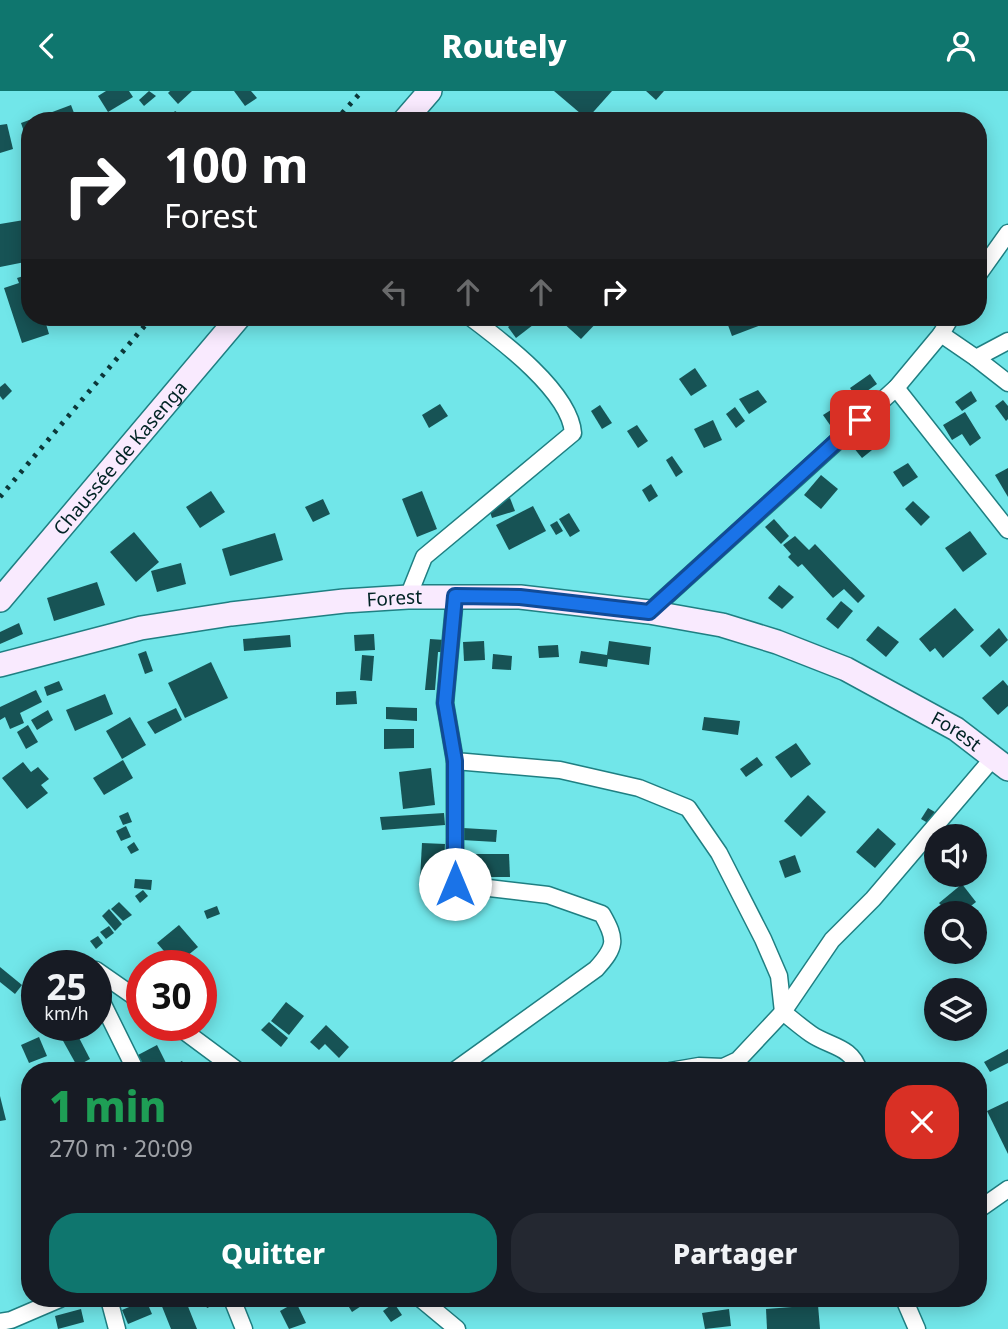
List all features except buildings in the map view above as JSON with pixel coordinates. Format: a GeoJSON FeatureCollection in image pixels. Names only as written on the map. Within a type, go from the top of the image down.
{"type":"FeatureCollection","features":[{"type":"Feature","properties":{"kind":"street"},"geometry":{"type":"LineString","coordinates":[[412,112],[430,91]]}},
{"type":"Feature","properties":{"kind":"street"},"geometry":{"type":"LineString","coordinates":[[987,262],[1008,233]]}},
{"type":"Feature","properties":{"kind":"street","name":"Chaussée de Kasenga"},"geometry":{"type":"LineString","coordinates":[[0,600],[231,326]]}},
{"type":"Feature","properties":{"kind":"street"},"geometry":{"type":"LineString","coordinates":[[408,597],[424,557],[573,433],[572,423],[555,396],[520,355],[482,326]]}},
{"type":"Feature","properties":{"kind":"street"},"geometry":{"type":"LineString","coordinates":[[649,612],[897,388],[946,326]]}},
{"type":"Feature","properties":{"kind":"street"},"geometry":{"type":"LineString","coordinates":[[941,334],[1008,383]]}},
{"type":"Feature","properties":{"kind":"street"},"geometry":{"type":"LineString","coordinates":[[976,358],[1008,341]]}},
{"type":"Feature","properties":{"kind":"street"},"geometry":{"type":"LineString","coordinates":[[897,388],[1008,530]]}},
{"type":"Feature","properties":{"kind":"street"},"geometry":{"type":"LineString","coordinates":[[455,596],[445,703],[455,761],[455,884],[548,895],[602,914],[614,942],[609,954],[596,969],[467,1062]]}},
{"type":"Feature","properties":{"kind":"street","name":"Forest"},"geometry":{"type":"LineString","coordinates":[[0,665],[141,628],[231,614],[408,597],[520,597],[649,612],[722,625],[777,642],[846,669],[956,729],[1001,763]]}},
{"type":"Feature","properties":{"kind":"street"},"geometry":{"type":"LineString","coordinates":[[455,761],[560,770],[639,788],[688,808],[719,853],[764,939],[779,976],[783,1013],[813,1036],[842,1049],[857,1062]]}},
{"type":"Feature","properties":{"kind":"street"},"geometry":{"type":"LineString","coordinates":[[734,1062],[783,1013],[832,940],[1001,763]]}},
{"type":"Feature","properties":{"kind":"street"},"geometry":{"type":"LineString","coordinates":[[112,1022],[132,1062]]}},
{"type":"Feature","properties":{"kind":"street"},"geometry":{"type":"LineString","coordinates":[[198,1041],[226,1062]]}},
{"type":"Feature","properties":{"kind":"street"},"geometry":{"type":"LineString","coordinates":[[987,1205],[1007,1195]]}},
{"type":"Feature","properties":{"kind":"street"},"geometry":{"type":"LineString","coordinates":[[8,1324],[43,1307]]}},
{"type":"Feature","properties":{"kind":"street"},"geometry":{"type":"LineString","coordinates":[[111,1307],[117,1329]]}},
{"type":"Feature","properties":{"kind":"street"},"geometry":{"type":"LineString","coordinates":[[235,1307],[244,1329]]}},
{"type":"Feature","properties":{"kind":"street"},"geometry":{"type":"LineString","coordinates":[[428,1307],[440,1322],[457,1329]]}},
{"type":"Feature","properties":{"kind":"street"},"geometry":{"type":"LineString","coordinates":[[907,1307],[917,1329]]}},
{"type":"Feature","properties":{"kind":"railway"},"geometry":{"type":"LineString","coordinates":[[343,112],[362,91]]}},
{"type":"Feature","properties":{"kind":"railway"},"geometry":{"type":"LineString","coordinates":[[0,497],[144,326]]}},
{"type":"Feature","properties":{"kind":"route"},"geometry":{"type":"LineString","coordinates":[[455,884],[455,761],[445,703],[455,596],[520,597],[649,612],[860,420]]}}]}
